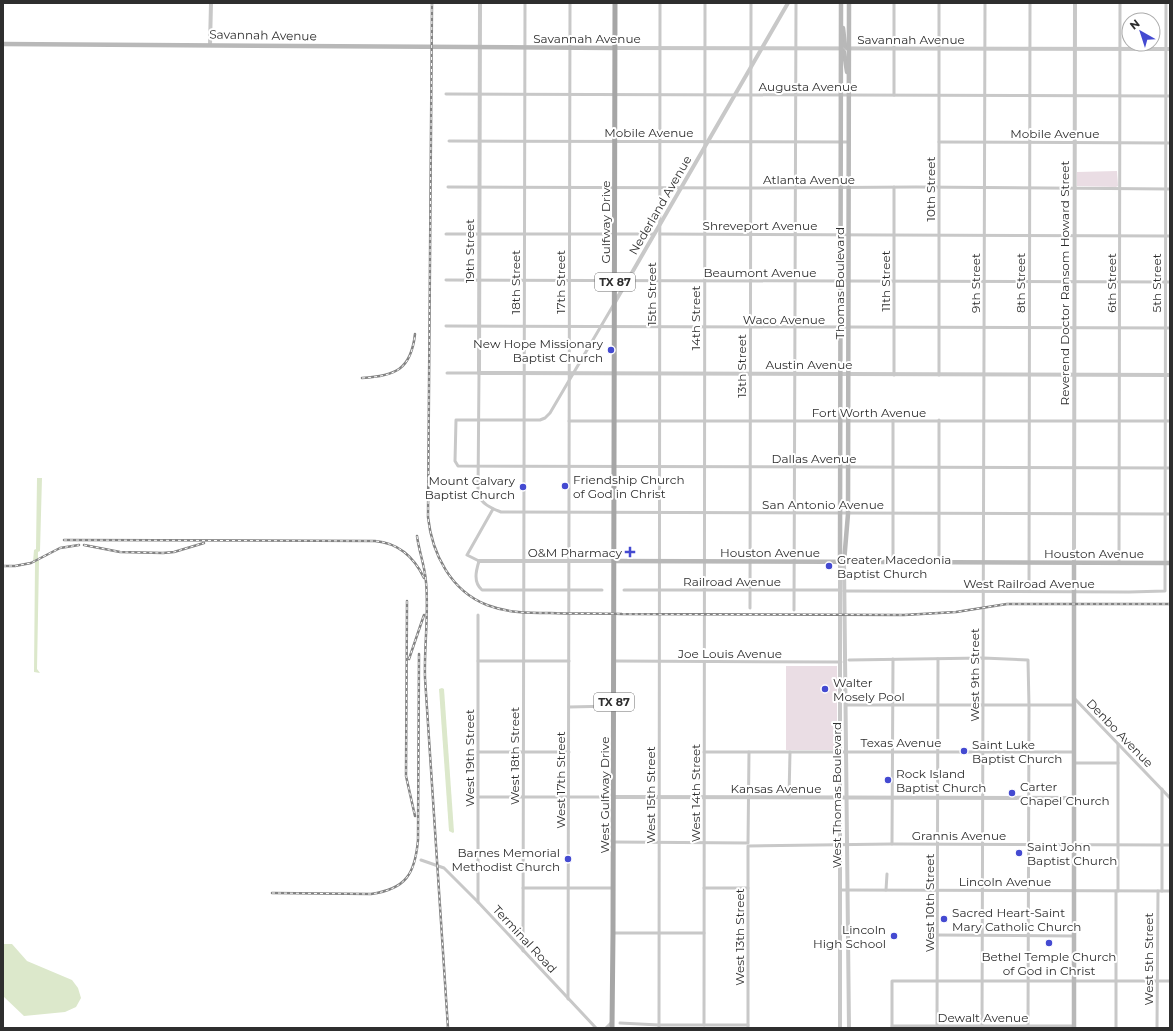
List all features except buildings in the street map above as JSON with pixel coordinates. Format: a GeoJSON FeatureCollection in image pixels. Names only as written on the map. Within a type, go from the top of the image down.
{"type":"FeatureCollection","features":[{"type":"Feature","properties":{"kind":"main road","name":"Gulfway Drive"},"geometry":{"type":"LineString","coordinates":[[614,561],[615,3]]}},
{"type":"Feature","properties":{"kind":"main road","name":"Thomas Boulevard"},"geometry":{"type":"LineString","coordinates":[[841,3],[840,514],[842,562]]}},
{"type":"Feature","properties":{"kind":"main road","name":"Thomas Boulevard"},"geometry":{"type":"LineString","coordinates":[[842,562],[848,514],[849,3]]}},
{"type":"Feature","properties":{"kind":"main road"},"geometry":{"type":"LineString","coordinates":[[841,21],[845,46],[849,49]]}},
{"type":"Feature","properties":{"kind":"main road","name":"Savannah Avenue"},"geometry":{"type":"LineString","coordinates":[[3,44],[615,48]]}},
{"type":"Feature","properties":{"kind":"main road"},"geometry":{"type":"LineString","coordinates":[[841,49],[844,52],[846,69],[849,77]]}},
{"type":"Feature","properties":{"kind":"main road","name":"Houston Avenue"},"geometry":{"type":"LineString","coordinates":[[614,561],[1167,563]]}},
{"type":"Feature","properties":{"kind":"main road","name":"West Gulfway Drive"},"geometry":{"type":"LineString","coordinates":[[612,1025],[614,888],[614,561]]}},
{"type":"Feature","properties":{"kind":"main road"},"geometry":{"type":"LineString","coordinates":[[1074,563],[1074,1027]]}},
{"type":"Feature","properties":{"kind":"street"},"geometry":{"type":"LineString","coordinates":[[210,45],[211,3]]}},
{"type":"Feature","properties":{"kind":"street","name":"19th Street"},"geometry":{"type":"LineString","coordinates":[[479,498],[480,3]]}},
{"type":"Feature","properties":{"kind":"street","name":"18th Street"},"geometry":{"type":"LineString","coordinates":[[524,561],[525,3]]}},
{"type":"Feature","properties":{"kind":"street","name":"17th Street"},"geometry":{"type":"LineString","coordinates":[[569,561],[570,3]]}},
{"type":"Feature","properties":{"kind":"street","name":"15th Street"},"geometry":{"type":"LineString","coordinates":[[659,562],[660,3]]}},
{"type":"Feature","properties":{"kind":"street","name":"14th Street"},"geometry":{"type":"LineString","coordinates":[[704,561],[704,188],[706,143],[704,95],[705,3]]}},
{"type":"Feature","properties":{"kind":"street","name":"13th Street"},"geometry":{"type":"LineString","coordinates":[[750,562],[751,3]]}},
{"type":"Feature","properties":{"kind":"street","name":"Nederland Avenue"},"geometry":{"type":"LineString","coordinates":[[524,420],[540,420],[548,416],[788,3]]}},
{"type":"Feature","properties":{"kind":"street"},"geometry":{"type":"LineString","coordinates":[[794,610],[796,467],[796,3]]}},
{"type":"Feature","properties":{"kind":"street"},"geometry":{"type":"LineString","coordinates":[[894,3],[894,96]]}},
{"type":"Feature","properties":{"kind":"street","name":"10th Street"},"geometry":{"type":"LineString","coordinates":[[939,3],[939,375]]}},
{"type":"Feature","properties":{"kind":"street","name":"9th Street"},"geometry":{"type":"LineString","coordinates":[[984,3],[984,562]]}},
{"type":"Feature","properties":{"kind":"street","name":"8th Street"},"geometry":{"type":"LineString","coordinates":[[1029,592],[1030,3]]}},
{"type":"Feature","properties":{"kind":"street","name":"Reverend Doctor Ransom Howard Street"},"geometry":{"type":"LineString","coordinates":[[1074,563],[1075,3]]}},
{"type":"Feature","properties":{"kind":"street","name":"6th Street"},"geometry":{"type":"LineString","coordinates":[[1119,563],[1120,3]]}},
{"type":"Feature","properties":{"kind":"street","name":"5th Street"},"geometry":{"type":"LineString","coordinates":[[1166,3],[1168,49],[1165,143],[1165,328],[1167,375],[1165,421],[1165,514],[1167,563]]}},
{"type":"Feature","properties":{"kind":"street","name":"Savannah Avenue"},"geometry":{"type":"LineString","coordinates":[[615,48],[1168,49]]}},
{"type":"Feature","properties":{"kind":"street","name":"Augusta Avenue"},"geometry":{"type":"LineString","coordinates":[[446,94],[735,96],[1170,96]]}},
{"type":"Feature","properties":{"kind":"street","name":"Mobile Avenue"},"geometry":{"type":"LineString","coordinates":[[449,141],[615,141],[706,143],[849,142]]}},
{"type":"Feature","properties":{"kind":"street","name":"Mobile Avenue"},"geometry":{"type":"LineString","coordinates":[[939,142],[1170,143]]}},
{"type":"Feature","properties":{"kind":"street","name":"Atlanta Avenue"},"geometry":{"type":"LineString","coordinates":[[448,187],[894,187],[1170,189]]}},
{"type":"Feature","properties":{"kind":"street","name":"11th Street"},"geometry":{"type":"LineString","coordinates":[[894,187],[894,374]]}},
{"type":"Feature","properties":{"kind":"street","name":"Shreveport Avenue"},"geometry":{"type":"LineString","coordinates":[[446,234],[1170,236]]}},
{"type":"Feature","properties":{"kind":"street","name":"Beaumont Avenue"},"geometry":{"type":"LineString","coordinates":[[446,280],[1170,282]]}},
{"type":"Feature","properties":{"kind":"street","name":"Waco Avenue"},"geometry":{"type":"LineString","coordinates":[[446,326],[1170,328]]}},
{"type":"Feature","properties":{"kind":"street","name":"Austin Avenue"},"geometry":{"type":"LineString","coordinates":[[447,373],[1167,375]]}},
{"type":"Feature","properties":{"kind":"street","name":"Dallas Avenue"},"geometry":{"type":"LineString","coordinates":[[479,420],[456,420],[456,461],[458,466],[1170,468]]}},
{"type":"Feature","properties":{"kind":"street"},"geometry":{"type":"LineString","coordinates":[[479,420],[524,420]]}},
{"type":"Feature","properties":{"kind":"street"},"geometry":{"type":"LineString","coordinates":[[893,420],[893,562]]}},
{"type":"Feature","properties":{"kind":"street"},"geometry":{"type":"LineString","coordinates":[[939,420],[939,562]]}},
{"type":"Feature","properties":{"kind":"street","name":"Fort Worth Avenue"},"geometry":{"type":"LineString","coordinates":[[569,421],[1170,421]]}},
{"type":"Feature","properties":{"kind":"street","name":"San Antonio Avenue"},"geometry":{"type":"LineString","coordinates":[[479,498],[483,503],[501,512],[523,513],[1170,514]]}},
{"type":"Feature","properties":{"kind":"street","name":"Houston Avenue"},"geometry":{"type":"LineString","coordinates":[[493,509],[467,555],[479,561],[614,561]]}},
{"type":"Feature","properties":{"kind":"street"},"geometry":{"type":"LineString","coordinates":[[479,561],[476,580],[478,586],[482,590],[602,590]]}},
{"type":"Feature","properties":{"kind":"street","name":"West 18th Street"},"geometry":{"type":"LineString","coordinates":[[523,951],[524,561]]}},
{"type":"Feature","properties":{"kind":"street","name":"West 17th Street"},"geometry":{"type":"LineString","coordinates":[[568,999],[569,561]]}},
{"type":"Feature","properties":{"kind":"street","name":"West 14th Street"},"geometry":{"type":"LineString","coordinates":[[704,561],[704,1025]]}},
{"type":"Feature","properties":{"kind":"street","name":"West 15th Street"},"geometry":{"type":"LineString","coordinates":[[659,562],[659,1026]]}},
{"type":"Feature","properties":{"kind":"street"},"geometry":{"type":"LineString","coordinates":[[750,562],[750,608]]}},
{"type":"Feature","properties":{"kind":"street","name":"West Thomas Boulevard"},"geometry":{"type":"LineString","coordinates":[[840,1028],[839,845],[842,562]]}},
{"type":"Feature","properties":{"kind":"street","name":"West 9th Street"},"geometry":{"type":"LineString","coordinates":[[982,1027],[984,562]]}},
{"type":"Feature","properties":{"kind":"street","name":"West Railroad Avenue"},"geometry":{"type":"LineString","coordinates":[[842,591],[1164,591],[1167,563]]}},
{"type":"Feature","properties":{"kind":"street","name":"Railroad Avenue"},"geometry":{"type":"LineString","coordinates":[[624,590],[842,591]]}},
{"type":"Feature","properties":{"kind":"street","name":"West Thomas Boulevard"},"geometry":{"type":"LineString","coordinates":[[842,591],[847,660],[846,798],[849,1028]]}},
{"type":"Feature","properties":{"kind":"street","name":"West 19th Street"},"geometry":{"type":"LineString","coordinates":[[478,615],[478,902]]}},
{"type":"Feature","properties":{"kind":"street","name":"Joe Louis Avenue"},"geometry":{"type":"LineString","coordinates":[[614,661],[840,662],[847,660],[983,658],[1028,660],[1029,706]]}},
{"type":"Feature","properties":{"kind":"street"},"geometry":{"type":"LineString","coordinates":[[892,844],[893,659]]}},
{"type":"Feature","properties":{"kind":"street","name":"West 10th Street"},"geometry":{"type":"LineString","coordinates":[[937,1027],[938,659]]}},
{"type":"Feature","properties":{"kind":"street"},"geometry":{"type":"LineString","coordinates":[[478,661],[569,662]]}},
{"type":"Feature","properties":{"kind":"street","name":"Denbo Avenue"},"geometry":{"type":"LineString","coordinates":[[1074,698],[1170,798]]}},
{"type":"Feature","properties":{"kind":"street"},"geometry":{"type":"LineString","coordinates":[[846,705],[1074,705]]}},
{"type":"Feature","properties":{"kind":"street"},"geometry":{"type":"LineString","coordinates":[[569,707],[614,706]]}},
{"type":"Feature","properties":{"kind":"street"},"geometry":{"type":"LineString","coordinates":[[1028,1027],[1029,706]]}},
{"type":"Feature","properties":{"kind":"street"},"geometry":{"type":"LineString","coordinates":[[1116,1028],[1118,744]]}},
{"type":"Feature","properties":{"kind":"street"},"geometry":{"type":"LineString","coordinates":[[478,752],[569,752]]}},
{"type":"Feature","properties":{"kind":"street","name":"Texas Avenue"},"geometry":{"type":"LineString","coordinates":[[704,752],[1074,752]]}},
{"type":"Feature","properties":{"kind":"street","name":"West 13th Street"},"geometry":{"type":"LineString","coordinates":[[748,1026],[749,752]]}},
{"type":"Feature","properties":{"kind":"street"},"geometry":{"type":"LineString","coordinates":[[789,798],[790,752]]}},
{"type":"Feature","properties":{"kind":"street"},"geometry":{"type":"LineString","coordinates":[[1074,763],[1118,763]]}},
{"type":"Feature","properties":{"kind":"street"},"geometry":{"type":"LineString","coordinates":[[1162,789],[1162,891]]}},
{"type":"Feature","properties":{"kind":"street","name":"Kansas Avenue"},"geometry":{"type":"LineString","coordinates":[[478,798],[1074,798]]}},
{"type":"Feature","properties":{"kind":"street","name":"Grannis Avenue"},"geometry":{"type":"LineString","coordinates":[[614,842],[839,845],[1170,845]]}},
{"type":"Feature","properties":{"kind":"street","name":"Terminal Road"},"geometry":{"type":"LineString","coordinates":[[421,860],[444,868],[478,902],[596,1028]]}},
{"type":"Feature","properties":{"kind":"street"},"geometry":{"type":"LineString","coordinates":[[886,890],[887,874]]}},
{"type":"Feature","properties":{"kind":"street"},"geometry":{"type":"LineString","coordinates":[[523,888],[614,888]]}},
{"type":"Feature","properties":{"kind":"street"},"geometry":{"type":"LineString","coordinates":[[704,888],[748,888]]}},
{"type":"Feature","properties":{"kind":"street","name":"Lincoln Avenue"},"geometry":{"type":"LineString","coordinates":[[840,890],[1170,891]]}},
{"type":"Feature","properties":{"kind":"street","name":"West 5th Street"},"geometry":{"type":"LineString","coordinates":[[1157,1028],[1158,891]]}},
{"type":"Feature","properties":{"kind":"street"},"geometry":{"type":"LineString","coordinates":[[613,933],[704,933]]}},
{"type":"Feature","properties":{"kind":"street"},"geometry":{"type":"LineString","coordinates":[[938,935],[1074,936]]}},
{"type":"Feature","properties":{"kind":"street"},"geometry":{"type":"LineString","coordinates":[[840,957],[849,957]]}},
{"type":"Feature","properties":{"kind":"street"},"geometry":{"type":"LineString","coordinates":[[892,1027],[892,980],[1170,981]]}},
{"type":"Feature","properties":{"kind":"street"},"geometry":{"type":"LineString","coordinates":[[620,1023],[659,1026],[748,1026]]}},
{"type":"Feature","properties":{"kind":"street"},"geometry":{"type":"LineString","coordinates":[[606,1028],[612,1025]]}},
{"type":"Feature","properties":{"kind":"street","name":"Dewalt Avenue"},"geometry":{"type":"LineString","coordinates":[[892,1027],[1074,1027]]}},
{"type":"Feature","properties":{"kind":"shaded area"},"geometry":{"type":"Polygon","coordinates":[[[1117,171],[1118,186],[1116,187],[1077,186],[1077,172],[1117,171]]]}},
{"type":"Feature","properties":{"kind":"shaded area"},"geometry":{"type":"Polygon","coordinates":[[[37,478],[42,478],[40,551],[38,552],[37,669],[40,673],[34,672],[35,563],[33,562],[34,550],[36,549],[37,478]]]}},
{"type":"Feature","properties":{"kind":"shaded area"},"geometry":{"type":"Polygon","coordinates":[[[786,666],[837,666],[837,750],[786,750],[786,666]]]}},
{"type":"Feature","properties":{"kind":"shaded area"},"geometry":{"type":"Polygon","coordinates":[[[439,689],[444,689],[453,833],[449,831],[439,689]]]}},
{"type":"Feature","properties":{"kind":"shaded area"},"geometry":{"type":"Polygon","coordinates":[[[3,944],[12,944],[27,961],[72,980],[78,988],[81,998],[76,1007],[65,1012],[24,1016],[3,996],[3,944]]]}},
{"type":"Feature","properties":{"kind":"railway"},"geometry":{"type":"LineString","coordinates":[[432,3],[428,517],[430,531],[439,557],[446,570],[463,591],[474,599],[495,608],[534,613],[904,615],[956,612],[1007,604],[1170,604]]}},
{"type":"Feature","properties":{"kind":"railway"},"geometry":{"type":"LineString","coordinates":[[362,378],[384,375],[399,369],[410,356],[415,334]]}},
{"type":"Feature","properties":{"kind":"railway"},"geometry":{"type":"LineString","coordinates":[[417,536],[427,594],[425,678],[448,1028]]}},
{"type":"Feature","properties":{"kind":"railway"},"geometry":{"type":"LineString","coordinates":[[64,540],[375,541],[391,545],[404,552],[420,570],[424,578]]}},
{"type":"Feature","properties":{"kind":"railway"},"geometry":{"type":"LineString","coordinates":[[84,545],[120,552],[163,553],[174,552],[204,543]]}},
{"type":"Feature","properties":{"kind":"railway"},"geometry":{"type":"LineString","coordinates":[[3,566],[15,566],[31,563],[60,548],[79,545]]}},
{"type":"Feature","properties":{"kind":"railway"},"geometry":{"type":"LineString","coordinates":[[407,601],[406,776],[415,816]]}},
{"type":"Feature","properties":{"kind":"railway"},"geometry":{"type":"LineString","coordinates":[[409,659],[424,615]]}},
{"type":"Feature","properties":{"kind":"railway"},"geometry":{"type":"LineString","coordinates":[[272,893],[371,894],[383,892],[400,884],[411,871],[417,852],[418,840],[419,654]]}},
{"type":"Feature","properties":{"kind":"place","name":"New Hope Missionary Baptist Church"},"geometry":{"type":"Point","coordinates":[611,350]}},
{"type":"Feature","properties":{"kind":"place","name":"Friendship Church of God in Christ"},"geometry":{"type":"Point","coordinates":[565,486]}},
{"type":"Feature","properties":{"kind":"place","name":"Mount Calvary Baptist Church"},"geometry":{"type":"Point","coordinates":[523,487]}},
{"type":"Feature","properties":{"kind":"place","name":"O&M Pharmacy"},"geometry":{"type":"Point","coordinates":[630,552]}},
{"type":"Feature","properties":{"kind":"place","name":"Greater Macedonia Baptist Church"},"geometry":{"type":"Point","coordinates":[829,566]}},
{"type":"Feature","properties":{"kind":"place","name":"Walter Mosely Pool"},"geometry":{"type":"Point","coordinates":[825,689]}},
{"type":"Feature","properties":{"kind":"place","name":"Saint Luke Baptist Church"},"geometry":{"type":"Point","coordinates":[964,751]}},
{"type":"Feature","properties":{"kind":"place","name":"Rock Island Baptist Church"},"geometry":{"type":"Point","coordinates":[888,780]}},
{"type":"Feature","properties":{"kind":"place","name":"Carter Chapel Church"},"geometry":{"type":"Point","coordinates":[1012,793]}},
{"type":"Feature","properties":{"kind":"place","name":"Saint John Baptist Church"},"geometry":{"type":"Point","coordinates":[1019,853]}},
{"type":"Feature","properties":{"kind":"place","name":"Barnes Memorial Methodist Church"},"geometry":{"type":"Point","coordinates":[568,859]}},
{"type":"Feature","properties":{"kind":"place","name":"Sacred Heart-Saint Mary Catholic Church"},"geometry":{"type":"Point","coordinates":[944,919]}},
{"type":"Feature","properties":{"kind":"place","name":"Lincoln High School"},"geometry":{"type":"Point","coordinates":[894,936]}},
{"type":"Feature","properties":{"kind":"place","name":"Bethel Temple Church of God in Christ"},"geometry":{"type":"Point","coordinates":[1049,943]}}]}
